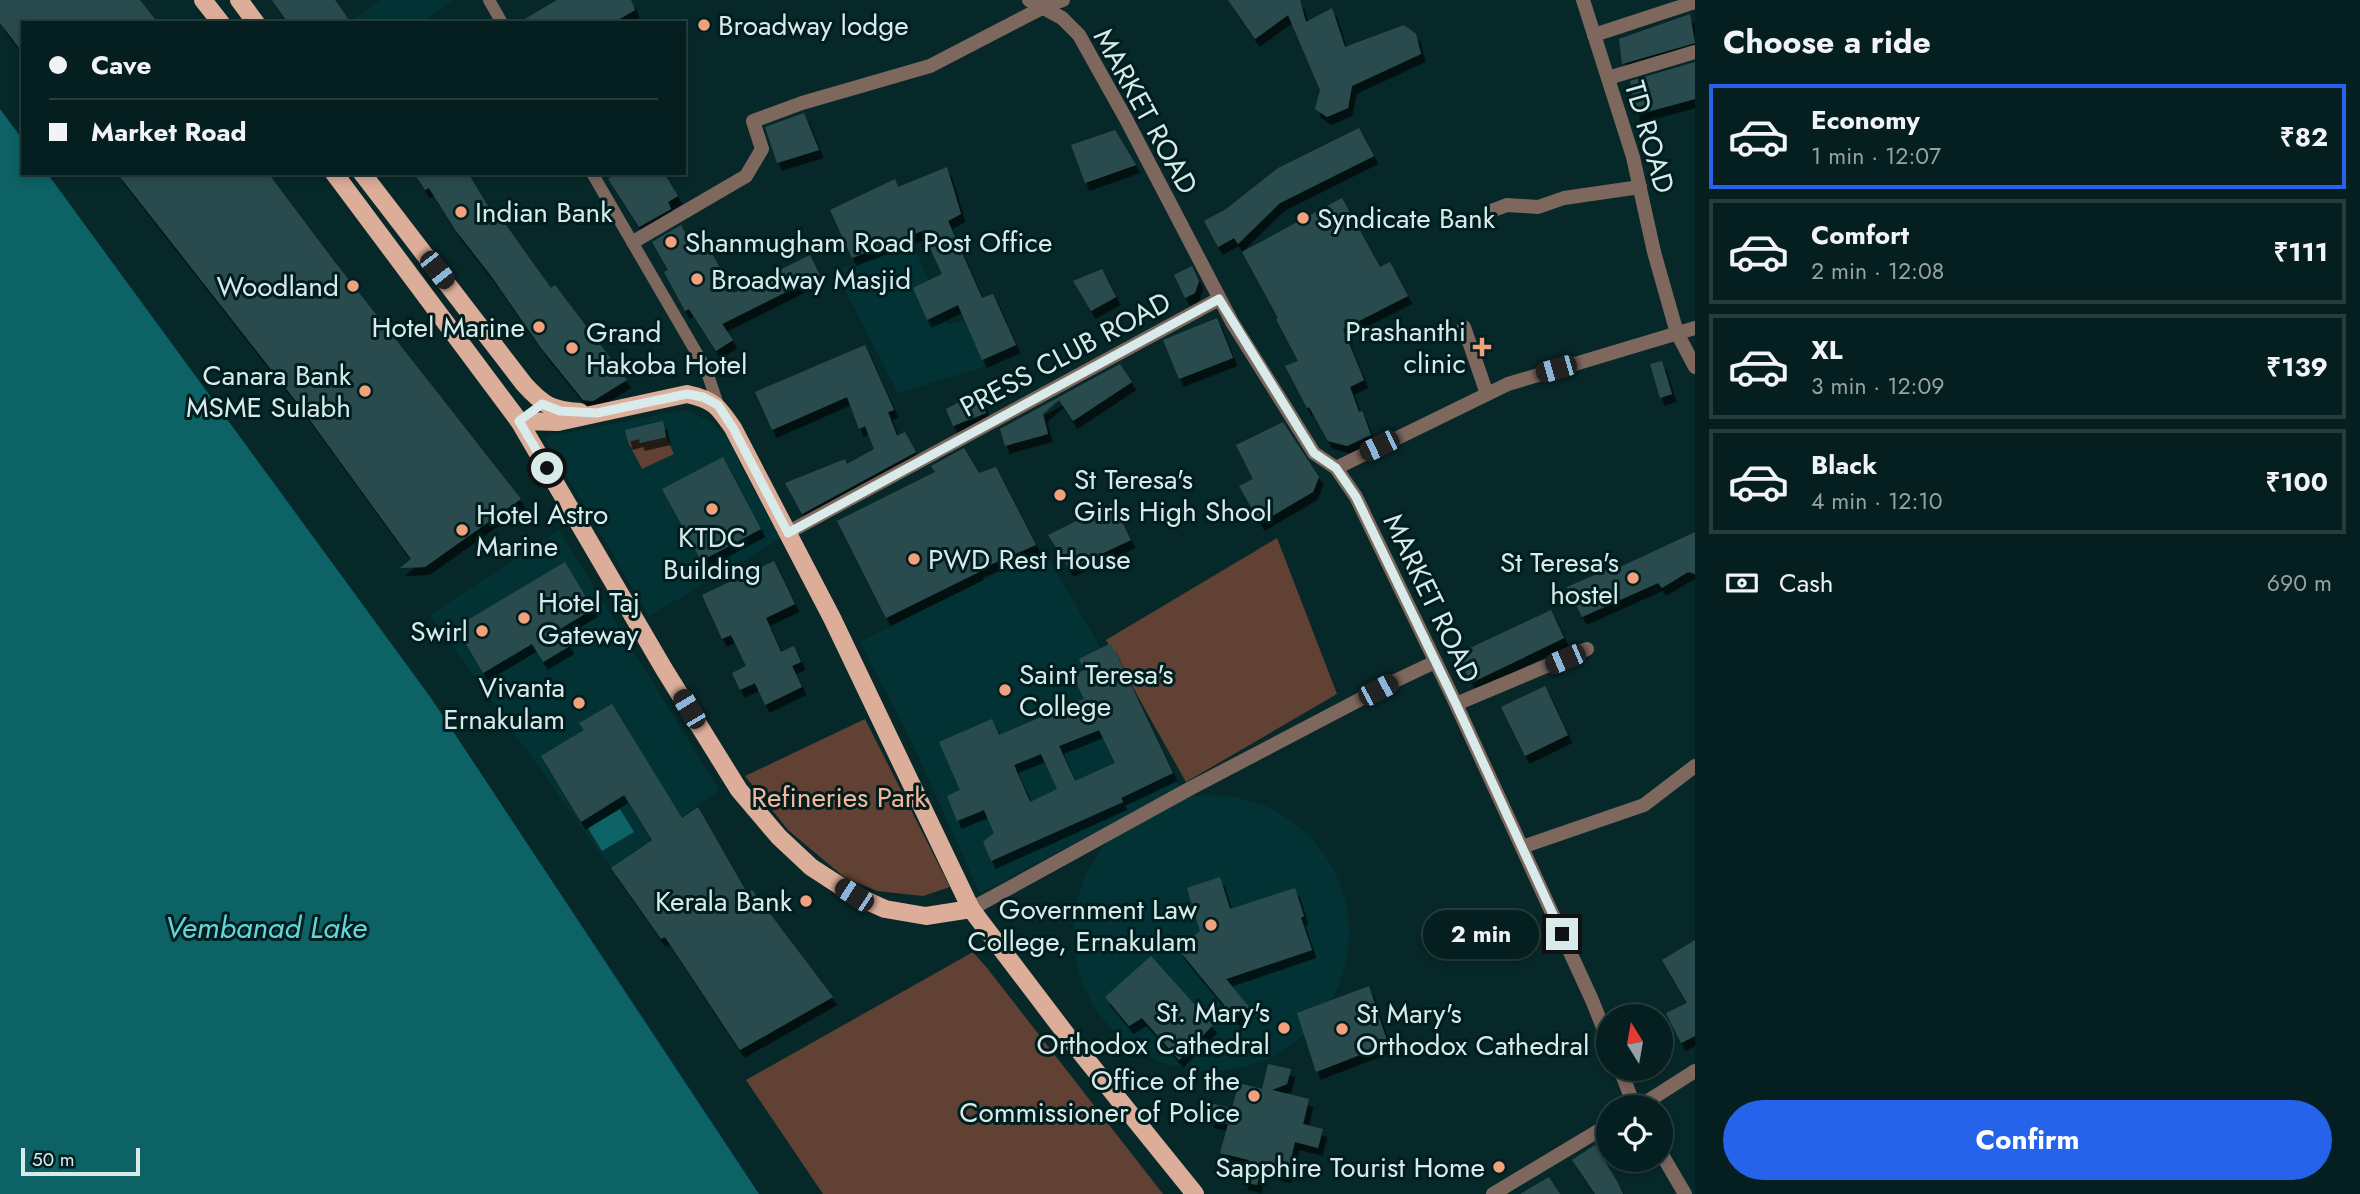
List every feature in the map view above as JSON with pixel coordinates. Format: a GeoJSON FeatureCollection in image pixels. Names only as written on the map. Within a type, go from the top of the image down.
{"type":"FeatureCollection","features":[{"type":"Feature","properties":{"kind":"main road"},"geometry":{"type":"LineString","coordinates":[[203,0],[219,21]]}},
{"type":"Feature","properties":{"kind":"main road"},"geometry":{"type":"LineString","coordinates":[[244,2],[256,21]]}},
{"type":"Feature","properties":{"kind":"main road"},"geometry":{"type":"LineString","coordinates":[[335,175],[519,421],[664,669],[739,790],[779,837],[811,867],[854,895],[885,909],[926,916],[971,909]]}},
{"type":"Feature","properties":{"kind":"main road"},"geometry":{"type":"LineString","coordinates":[[364,175],[542,404],[560,411],[597,413]]}},
{"type":"Feature","properties":{"kind":"main road"},"geometry":{"type":"LineString","coordinates":[[519,421],[558,422],[687,394],[703,397],[718,405],[733,428],[788,533],[899,756],[971,909],[1069,1038],[1195,1194]]}},
{"type":"Feature","properties":{"kind":"main road"},"geometry":{"type":"LineString","coordinates":[[519,421],[542,404]]}},
{"type":"Feature","properties":{"kind":"street"},"geometry":{"type":"LineString","coordinates":[[489,0],[501,21]]}},
{"type":"Feature","properties":{"kind":"street","name":"MARKET ROAD"},"geometry":{"type":"LineString","coordinates":[[1029,0],[1062,18],[1079,35],[1126,119],[1219,299],[1314,453],[1336,468],[1356,497],[1456,704],[1596,1010]]}},
{"type":"Feature","properties":{"kind":"street"},"geometry":{"type":"LineString","coordinates":[[633,242],[746,176],[762,149],[753,121],[802,103],[930,66],[1044,7],[1063,0]]}},
{"type":"Feature","properties":{"kind":"street","name":"TD ROAD"},"geometry":{"type":"LineString","coordinates":[[1583,0],[1633,157],[1654,252],[1677,334],[1695,367]]}},
{"type":"Feature","properties":{"kind":"street"},"geometry":{"type":"LineString","coordinates":[[1594,35],[1695,2]]}},
{"type":"Feature","properties":{"kind":"street"},"geometry":{"type":"LineString","coordinates":[[1608,78],[1695,52]]}},
{"type":"Feature","properties":{"kind":"street"},"geometry":{"type":"LineString","coordinates":[[593,175],[706,369],[718,405]]}},
{"type":"Feature","properties":{"kind":"street"},"geometry":{"type":"LineString","coordinates":[[1491,211],[1507,205],[1538,207],[1564,198],[1640,187]]}},
{"type":"Feature","properties":{"kind":"street","name":"PRESS CLUB ROAD"},"geometry":{"type":"LineString","coordinates":[[788,533],[1219,299]]}},
{"type":"Feature","properties":{"kind":"street"},"geometry":{"type":"LineString","coordinates":[[1464,327],[1486,394]]}},
{"type":"Feature","properties":{"kind":"street"},"geometry":{"type":"LineString","coordinates":[[1336,468],[1508,384],[1695,328]]}},
{"type":"Feature","properties":{"kind":"street"},"geometry":{"type":"LineString","coordinates":[[1456,704],[1587,649]]}},
{"type":"Feature","properties":{"kind":"street"},"geometry":{"type":"LineString","coordinates":[[971,909],[1191,788],[1434,662]]}},
{"type":"Feature","properties":{"kind":"street"},"geometry":{"type":"LineString","coordinates":[[1522,847],[1644,805],[1695,766]]}},
{"type":"Feature","properties":{"kind":"street"},"geometry":{"type":"LineString","coordinates":[[1657,1095],[1695,1071]]}},
{"type":"Feature","properties":{"kind":"street"},"geometry":{"type":"LineString","coordinates":[[1493,1194],[1596,1132]]}},
{"type":"Feature","properties":{"kind":"street"},"geometry":{"type":"LineString","coordinates":[[1672,1172],[1685,1194]]}},
{"type":"Feature","properties":{"kind":"shaded area"},"geometry":{"type":"Polygon","coordinates":[[[380,0],[451,0],[423,21],[352,21],[380,0]]]}},
{"type":"Feature","properties":{"kind":"shaded area"},"geometry":{"type":"Polygon","coordinates":[[[911,240],[948,325],[966,320],[991,365],[898,393],[835,271],[911,240]]]}},
{"type":"Feature","properties":{"kind":"shaded area"},"geometry":{"type":"Polygon","coordinates":[[[685,410],[708,420],[724,433],[780,539],[649,616],[544,437],[685,410]]]}},
{"type":"Feature","properties":{"kind":"shaded area","name":"Vivanta Ernakulam"},"geometry":{"type":"Polygon","coordinates":[[[559,530],[719,790],[611,868],[430,615],[559,530]]]}},
{"type":"Feature","properties":{"kind":"shaded area","name":"Saint Teresa's College"},"geometry":{"type":"Polygon","coordinates":[[[1044,550],[1181,787],[980,893],[910,738],[860,642],[1044,550]]]}},
{"type":"Feature","properties":{"kind":"shaded area","name":"Government Law College, Ernakulam"},"geometry":{"type":"Polygon","coordinates":[[[1211,795],[1251,801],[1276,811],[1298,826],[1318,846],[1333,868],[1343,893],[1349,933],[1343,973],[1333,998],[1318,1020],[1298,1040],[1276,1055],[1251,1065],[1211,1071],[1171,1065],[1146,1055],[1124,1040],[1104,1020],[1089,998],[1079,973],[1073,933],[1079,893],[1089,868],[1104,846],[1124,826],[1146,811],[1171,801],[1211,795]]]}},
{"type":"Feature","properties":{"kind":"green space"},"geometry":{"type":"Polygon","coordinates":[[[666,437],[674,454],[642,469],[628,442],[639,439],[641,443],[666,437]]]}},
{"type":"Feature","properties":{"kind":"green space"},"geometry":{"type":"Polygon","coordinates":[[[1277,538],[1337,694],[1186,782],[1106,640],[1277,538]]]}},
{"type":"Feature","properties":{"kind":"green space","name":"Refineries Park"},"geometry":{"type":"Polygon","coordinates":[[[865,719],[950,887],[923,896],[877,891],[844,877],[788,830],[745,776],[865,719]]]}},
{"type":"Feature","properties":{"kind":"green space"},"geometry":{"type":"Polygon","coordinates":[[[973,952],[1163,1194],[823,1194],[746,1080],[973,952]]]}},
{"type":"Feature","properties":{"kind":"water","name":"Vembanad Lake"},"geometry":{"type":"Polygon","coordinates":[[[0,109],[21,137],[21,175],[48,175],[431,698],[759,1194],[0,1194],[0,109]]]}},
{"type":"Feature","properties":{"kind":"water"},"geometry":{"type":"Polygon","coordinates":[[[620,809],[634,832],[602,851],[588,828],[620,809]]]}},
{"type":"Feature","properties":{"kind":"building"},"geometry":{"type":"Polygon","coordinates":[[[0,0],[140,0],[156,21],[21,21],[21,50],[0,23],[0,0]]]}},
{"type":"Feature","properties":{"kind":"building"},"geometry":{"type":"Polygon","coordinates":[[[272,0],[335,0],[350,21],[287,21],[272,0]]]}},
{"type":"Feature","properties":{"kind":"building"},"geometry":{"type":"Polygon","coordinates":[[[557,0],[631,0],[635,10],[616,21],[521,21],[557,0]]]}},
{"type":"Feature","properties":{"kind":"building"},"geometry":{"type":"Polygon","coordinates":[[[1228,0],[1300,0],[1306,22],[1332,8],[1345,47],[1404,25],[1416,34],[1421,54],[1352,86],[1348,108],[1327,117],[1315,109],[1320,90],[1288,15],[1255,39],[1228,0]]]}},
{"type":"Feature","properties":{"kind":"building"},"geometry":{"type":"Polygon","coordinates":[[[1690,14],[1695,43],[1622,64],[1619,39],[1690,14]]]}},
{"type":"Feature","properties":{"kind":"building"},"geometry":{"type":"Polygon","coordinates":[[[1695,62],[1695,99],[1636,115],[1630,81],[1695,62]]]}},
{"type":"Feature","properties":{"kind":"building"},"geometry":{"type":"Polygon","coordinates":[[[804,113],[819,150],[777,163],[765,127],[804,113]]]}},
{"type":"Feature","properties":{"kind":"building"},"geometry":{"type":"Polygon","coordinates":[[[1359,128],[1374,156],[1280,203],[1238,244],[1234,238],[1218,247],[1204,221],[1226,209],[1278,168],[1359,128]]]}},
{"type":"Feature","properties":{"kind":"building"},"geometry":{"type":"Polygon","coordinates":[[[1115,130],[1136,165],[1085,183],[1071,145],[1115,130]]]}},
{"type":"Feature","properties":{"kind":"building"},"geometry":{"type":"Polygon","coordinates":[[[947,167],[961,214],[948,221],[982,298],[993,294],[1016,345],[982,360],[958,305],[927,320],[913,288],[942,274],[922,231],[852,258],[830,210],[895,179],[898,187],[947,167]]]}},
{"type":"Feature","properties":{"kind":"building"},"geometry":{"type":"Polygon","coordinates":[[[119,175],[270,175],[521,499],[425,567],[400,568],[411,559],[299,405],[119,175]]]}},
{"type":"Feature","properties":{"kind":"building"},"geometry":{"type":"Polygon","coordinates":[[[415,175],[469,175],[494,216],[498,214],[551,288],[555,285],[627,380],[593,401],[583,400],[541,348],[456,231],[429,188],[425,190],[415,175]]]}},
{"type":"Feature","properties":{"kind":"building"},"geometry":{"type":"Polygon","coordinates":[[[614,175],[665,175],[678,196],[668,202],[671,209],[639,227],[608,179],[614,175]]]}},
{"type":"Feature","properties":{"kind":"building"},"geometry":{"type":"Polygon","coordinates":[[[1342,198],[1380,267],[1390,262],[1408,296],[1343,329],[1364,380],[1350,387],[1371,435],[1347,446],[1328,441],[1309,407],[1307,408],[1285,366],[1298,361],[1242,252],[1342,198]]]}},
{"type":"Feature","properties":{"kind":"building"},"geometry":{"type":"Polygon","coordinates":[[[681,225],[697,255],[709,248],[734,293],[810,255],[820,275],[722,324],[733,340],[716,351],[689,309],[685,311],[664,272],[668,270],[652,242],[681,225]]]}},
{"type":"Feature","properties":{"kind":"building"},"geometry":{"type":"Polygon","coordinates":[[[1192,266],[1199,281],[1195,293],[1185,298],[1174,275],[1192,266]]]}},
{"type":"Feature","properties":{"kind":"building"},"geometry":{"type":"Polygon","coordinates":[[[1102,269],[1116,297],[1091,311],[1073,281],[1102,269]]]}},
{"type":"Feature","properties":{"kind":"building"},"geometry":{"type":"Polygon","coordinates":[[[1217,318],[1233,358],[1179,379],[1163,340],[1217,318]]]}},
{"type":"Feature","properties":{"kind":"building"},"geometry":{"type":"Polygon","coordinates":[[[865,345],[894,410],[888,412],[897,436],[905,432],[916,452],[802,514],[785,483],[845,459],[847,464],[874,449],[865,426],[859,429],[847,397],[772,430],[755,392],[865,345]]]}},
{"type":"Feature","properties":{"kind":"building"},"geometry":{"type":"Polygon","coordinates":[[[1662,361],[1672,394],[1660,398],[1650,364],[1662,361]]]}},
{"type":"Feature","properties":{"kind":"building"},"geometry":{"type":"Polygon","coordinates":[[[1120,364],[1132,382],[1073,421],[1059,400],[1043,414],[1048,434],[1005,446],[1000,429],[1120,364]]]}},
{"type":"Feature","properties":{"kind":"building"},"geometry":{"type":"Polygon","coordinates":[[[980,391],[986,413],[953,426],[946,409],[980,391]]]}},
{"type":"Feature","properties":{"kind":"building"},"geometry":{"type":"Polygon","coordinates":[[[663,421],[666,437],[640,443],[639,439],[628,442],[625,430],[663,421]]]}},
{"type":"Feature","properties":{"kind":"building"},"geometry":{"type":"Polygon","coordinates":[[[1283,422],[1319,477],[1313,492],[1260,523],[1239,486],[1253,479],[1236,445],[1283,422]]]}},
{"type":"Feature","properties":{"kind":"building","name":"PWD Rest House"},"geometry":{"type":"Polygon","coordinates":[[[964,448],[979,473],[996,467],[1036,545],[978,570],[979,572],[886,618],[837,521],[935,472],[931,466],[964,448]]]}},
{"type":"Feature","properties":{"kind":"building","name":"KTDC Building"},"geometry":{"type":"Polygon","coordinates":[[[723,457],[761,529],[701,561],[662,489],[723,457]]]}},
{"type":"Feature","properties":{"kind":"building"},"geometry":{"type":"Polygon","coordinates":[[[1113,503],[1131,540],[1069,569],[1048,535],[1113,503]]]}},
{"type":"Feature","properties":{"kind":"building","name":"St Teresa's hostel"},"geometry":{"type":"Polygon","coordinates":[[[1695,532],[1695,574],[1688,572],[1662,588],[1658,583],[1582,617],[1567,587],[1618,568],[1695,532]]]}},
{"type":"Feature","properties":{"kind":"building"},"geometry":{"type":"Polygon","coordinates":[[[774,561],[795,604],[766,618],[781,652],[794,646],[801,662],[792,666],[802,687],[765,705],[755,683],[740,690],[732,673],[746,666],[731,635],[722,639],[702,595],[774,561]]]}},
{"type":"Feature","properties":{"kind":"building","name":"Hotel Taj Gateway"},"geometry":{"type":"Polygon","coordinates":[[[565,562],[593,609],[560,629],[570,646],[543,662],[532,644],[483,673],[456,627],[565,562]]]}},
{"type":"Feature","properties":{"kind":"building"},"geometry":{"type":"Polygon","coordinates":[[[1551,610],[1564,638],[1471,683],[1457,654],[1551,610]]]}},
{"type":"Feature","properties":{"kind":"building"},"geometry":{"type":"Polygon","coordinates":[[[1111,643],[1173,773],[1121,798],[1123,802],[991,861],[983,842],[994,833],[984,810],[957,821],[947,796],[960,790],[939,742],[992,719],[999,735],[1084,699],[1073,676],[1084,670],[1079,659],[1111,643]],[[1099,730],[1059,746],[1075,781],[1115,763],[1099,730]],[[1041,754],[1014,765],[1030,802],[1057,789],[1041,754]]]}},
{"type":"Feature","properties":{"kind":"building"},"geometry":{"type":"Polygon","coordinates":[[[1545,686],[1568,735],[1525,756],[1501,707],[1545,686]]]}},
{"type":"Feature","properties":{"kind":"building"},"geometry":{"type":"Polygon","coordinates":[[[612,704],[682,818],[698,807],[747,893],[752,890],[833,997],[740,1050],[665,937],[661,939],[611,868],[652,840],[624,795],[581,822],[541,756],[584,730],[579,723],[612,704]]]}},
{"type":"Feature","properties":{"kind":"building"},"geometry":{"type":"Polygon","coordinates":[[[1220,877],[1230,909],[1295,888],[1304,916],[1301,918],[1312,950],[1226,979],[1249,1007],[1235,1018],[1178,949],[1200,931],[1187,888],[1220,877]]]}},
{"type":"Feature","properties":{"kind":"building"},"geometry":{"type":"Polygon","coordinates":[[[1695,940],[1695,1036],[1681,1043],[1673,1027],[1673,1010],[1687,1003],[1662,960],[1695,940]]]}},
{"type":"Feature","properties":{"kind":"building"},"geometry":{"type":"Polygon","coordinates":[[[1151,956],[1213,1025],[1179,1060],[1142,1018],[1129,1026],[1105,997],[1151,956]]]}},
{"type":"Feature","properties":{"kind":"building","name":"St Mary's Orthodox Cathedral"},"geometry":{"type":"Polygon","coordinates":[[[1369,986],[1388,1044],[1316,1072],[1297,1013],[1369,986]]]}},
{"type":"Feature","properties":{"kind":"building"},"geometry":{"type":"Polygon","coordinates":[[[1268,1064],[1291,1069],[1287,1084],[1272,1090],[1309,1099],[1303,1124],[1323,1129],[1318,1148],[1295,1142],[1287,1175],[1261,1169],[1257,1185],[1243,1182],[1249,1160],[1220,1153],[1228,1124],[1209,1120],[1213,1104],[1232,1108],[1239,1083],[1262,1089],[1268,1064]]]}},
{"type":"Feature","properties":{"kind":"building"},"geometry":{"type":"Polygon","coordinates":[[[1595,1145],[1596,1172],[1611,1172],[1623,1194],[1595,1194],[1572,1160],[1595,1145]]]}},
{"type":"Feature","properties":{"kind":"building"},"geometry":{"type":"Polygon","coordinates":[[[1549,1177],[1560,1194],[1520,1194],[1549,1177]]]}},
{"type":"Feature","properties":{"kind":"place","name":"Broadway lodge"},"geometry":{"type":"Point","coordinates":[704,25]}},
{"type":"Feature","properties":{"kind":"place","name":"Indian Bank"},"geometry":{"type":"Point","coordinates":[461,212]}},
{"type":"Feature","properties":{"kind":"place","name":"Syndicate Bank"},"geometry":{"type":"Point","coordinates":[1303,218]}},
{"type":"Feature","properties":{"kind":"place","name":"Shanmugham Road Post Office"},"geometry":{"type":"Point","coordinates":[671,242]}},
{"type":"Feature","properties":{"kind":"place","name":"Broadway Masjid"},"geometry":{"type":"Point","coordinates":[697,279]}},
{"type":"Feature","properties":{"kind":"place","name":"Woodland"},"geometry":{"type":"Point","coordinates":[353,286]}},
{"type":"Feature","properties":{"kind":"place","name":"Hotel Marine"},"geometry":{"type":"Point","coordinates":[539,327]}},
{"type":"Feature","properties":{"kind":"place","name":"Prashanthi clinic"},"geometry":{"type":"Point","coordinates":[1482,347]}},
{"type":"Feature","properties":{"kind":"place","name":"Grand Hakoba Hotel"},"geometry":{"type":"Point","coordinates":[572,348]}},
{"type":"Feature","properties":{"kind":"place","name":"Canara Bank MSME Sulabh"},"geometry":{"type":"Point","coordinates":[365,391]}},
{"type":"Feature","properties":{"kind":"place","name":"St Teresa's Girls High Shool"},"geometry":{"type":"Point","coordinates":[1060,495]}},
{"type":"Feature","properties":{"kind":"place","name":"KTDC Building"},"geometry":{"type":"Point","coordinates":[712,509]}},
{"type":"Feature","properties":{"kind":"place","name":"Hotel Astro Marine"},"geometry":{"type":"Point","coordinates":[462,530]}},
{"type":"Feature","properties":{"kind":"place","name":"PWD Rest House"},"geometry":{"type":"Point","coordinates":[914,559]}},
{"type":"Feature","properties":{"kind":"place","name":"St Teresa's hostel"},"geometry":{"type":"Point","coordinates":[1633,578]}},
{"type":"Feature","properties":{"kind":"place","name":"Hotel Taj Gateway"},"geometry":{"type":"Point","coordinates":[524,618]}},
{"type":"Feature","properties":{"kind":"place","name":"Swirl"},"geometry":{"type":"Point","coordinates":[482,631]}},
{"type":"Feature","properties":{"kind":"place","name":"Saint Teresa's College"},"geometry":{"type":"Point","coordinates":[1005,690]}},
{"type":"Feature","properties":{"kind":"place","name":"Vivanta Ernakulam"},"geometry":{"type":"Point","coordinates":[579,703]}},
{"type":"Feature","properties":{"kind":"place","name":"Kerala Bank"},"geometry":{"type":"Point","coordinates":[806,901]}},
{"type":"Feature","properties":{"kind":"place","name":"Government Law College, Ernakulam"},"geometry":{"type":"Point","coordinates":[1211,925]}},
{"type":"Feature","properties":{"kind":"place","name":"St. Mary's Orthodox Cathedral"},"geometry":{"type":"Point","coordinates":[1284,1028]}},
{"type":"Feature","properties":{"kind":"place","name":"St Mary's Orthodox Cathedral"},"geometry":{"type":"Point","coordinates":[1342,1029]}},
{"type":"Feature","properties":{"kind":"place","name":"Office of the Commissioner of Police"},"geometry":{"type":"Point","coordinates":[1254,1096]}},
{"type":"Feature","properties":{"kind":"place","name":"Sapphire Tourist Home"},"geometry":{"type":"Point","coordinates":[1499,1167]}},
{"type":"Feature","properties":{"kind":"route"},"geometry":{"type":"LineString","coordinates":[[547,468],[519,421],[542,404],[560,411],[597,413],[687,394],[703,397],[718,405],[733,428],[788,533],[1219,299],[1314,453],[1336,468],[1356,497],[1456,704],[1562,934]]}}]}
